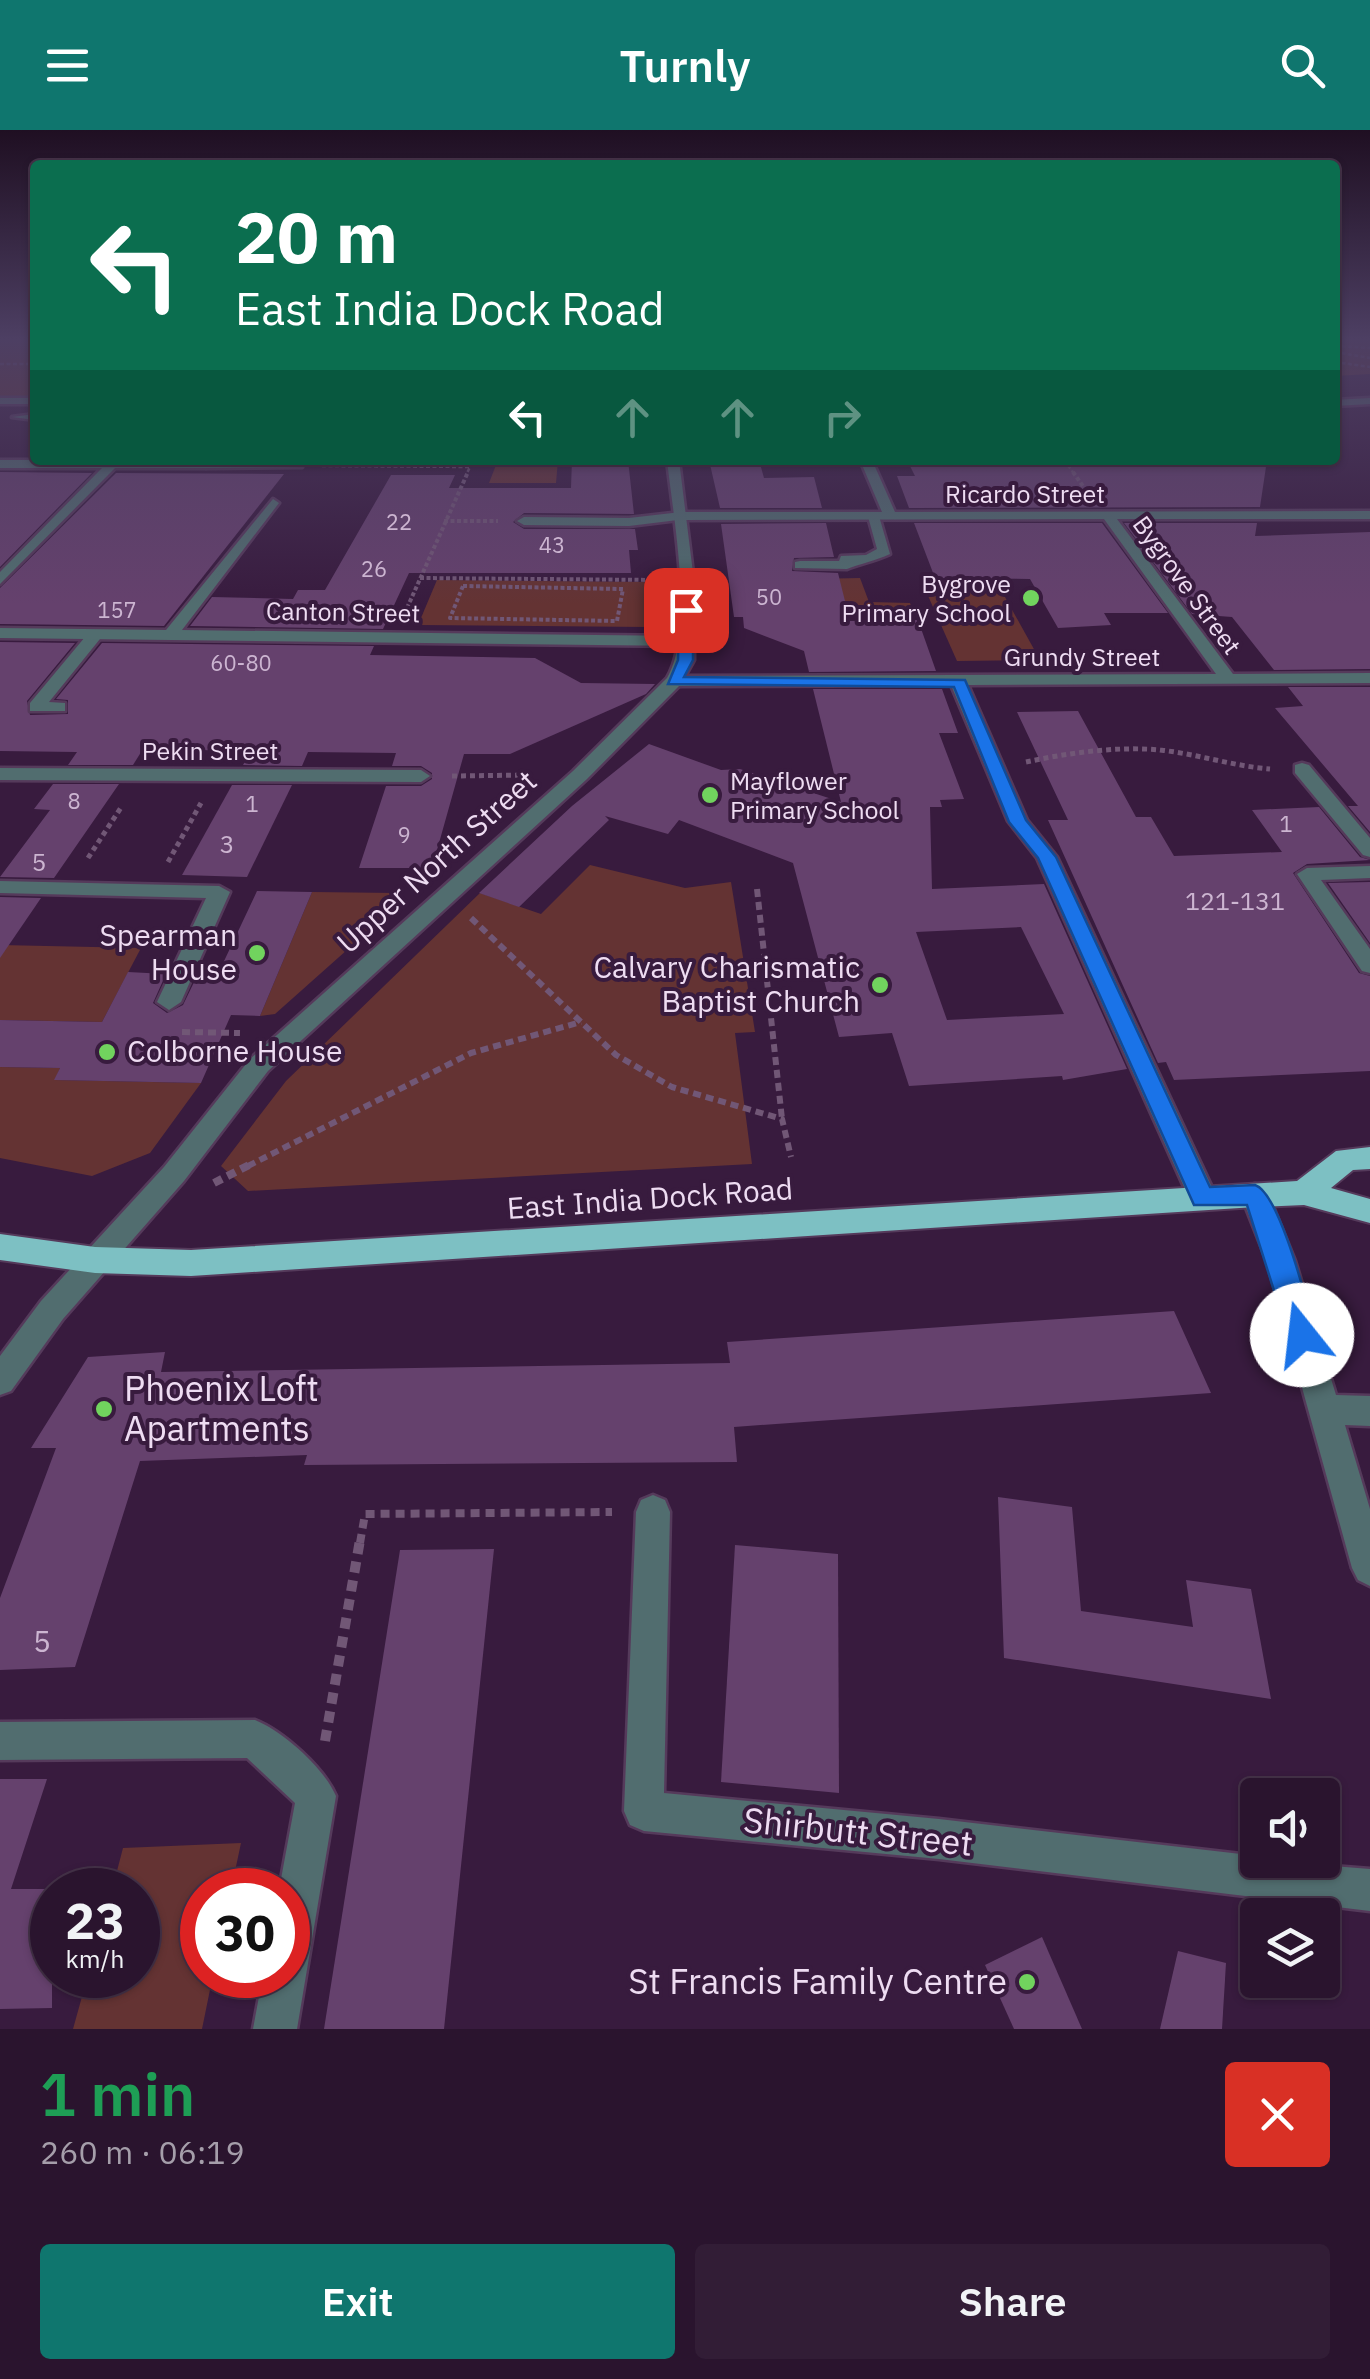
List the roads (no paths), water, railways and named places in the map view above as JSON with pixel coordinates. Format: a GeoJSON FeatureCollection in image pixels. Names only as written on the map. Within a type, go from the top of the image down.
{"type":"FeatureCollection","features":[{"type":"Feature","properties":{"kind":"highway"},"geometry":{"type":"LineString","coordinates":[[1304,1193],[1346,1159],[1370,1158]]}},
{"type":"Feature","properties":{"kind":"highway","name":"East India Dock Road"},"geometry":{"type":"LineString","coordinates":[[0,1247],[96,1260],[191,1263],[1255,1195],[1304,1193],[1370,1211]]}},
{"type":"Feature","properties":{"kind":"street"},"geometry":{"type":"LineString","coordinates":[[0,464],[30,464]]}},
{"type":"Feature","properties":{"kind":"street"},"geometry":{"type":"LineString","coordinates":[[0,580],[112,465]]}},
{"type":"Feature","properties":{"kind":"street","name":"Upper North Street"},"geometry":{"type":"LineString","coordinates":[[0,1381],[96,1260],[174,1174],[259,1065],[580,775],[674,681],[686,660],[687,580],[675,465]]}},
{"type":"Feature","properties":{"kind":"street"},"geometry":{"type":"LineString","coordinates":[[868,465],[890,516]]}},
{"type":"Feature","properties":{"kind":"street"},"geometry":{"type":"LineString","coordinates":[[170,635],[272,503]]}},
{"type":"Feature","properties":{"kind":"street","name":"Ricardo Street"},"geometry":{"type":"LineString","coordinates":[[524,521],[628,522],[681,516],[1370,515]]}},
{"type":"Feature","properties":{"kind":"street"},"geometry":{"type":"LineString","coordinates":[[800,565],[846,564],[846,559],[868,559],[885,551],[872,516]]}},
{"type":"Feature","properties":{"kind":"street","name":"Bygrove Street"},"geometry":{"type":"LineString","coordinates":[[1108,516],[1230,681]]}},
{"type":"Feature","properties":{"kind":"street","name":"Canton Street"},"geometry":{"type":"LineString","coordinates":[[0,633],[686,640]]}},
{"type":"Feature","properties":{"kind":"street"},"geometry":{"type":"LineString","coordinates":[[59,707],[36,707],[96,634]]}},
{"type":"Feature","properties":{"kind":"street","name":"Grundy Street"},"geometry":{"type":"LineString","coordinates":[[674,681],[959,683],[1370,678]]}},
{"type":"Feature","properties":{"kind":"street"},"geometry":{"type":"LineString","coordinates":[[959,683],[1018,822],[1047,857],[1203,1198]]}},
{"type":"Feature","properties":{"kind":"street"},"geometry":{"type":"LineString","coordinates":[[1302,769],[1370,851]]}},
{"type":"Feature","properties":{"kind":"street","name":"Pekin Street"},"geometry":{"type":"LineString","coordinates":[[0,774],[421,776]]}},
{"type":"Feature","properties":{"kind":"street"},"geometry":{"type":"LineString","coordinates":[[1370,872],[1307,874],[1370,966]]}},
{"type":"Feature","properties":{"kind":"street"},"geometry":{"type":"LineString","coordinates":[[0,887],[218,892],[169,1002]]}},
{"type":"Feature","properties":{"kind":"street"},"geometry":{"type":"LineString","coordinates":[[1255,1195],[1281,1261],[1370,1568]]}},
{"type":"Feature","properties":{"kind":"street"},"geometry":{"type":"LineString","coordinates":[[1323,1409],[1370,1411]]}},
{"type":"Feature","properties":{"kind":"street","name":"Shirbutt Street"},"geometry":{"type":"LineString","coordinates":[[652,1512],[644,1811],[940,1838],[1370,1890]]}},
{"type":"Feature","properties":{"kind":"street"},"geometry":{"type":"LineString","coordinates":[[0,1741],[254,1739],[316,1796],[304,1868]]}},
{"type":"Feature","properties":{"kind":"street"},"geometry":{"type":"LineString","coordinates":[[275,2029],[281,1998]]}},
{"type":"Feature","properties":{"kind":"place","name":"Bygrove Primary School"},"geometry":{"type":"Point","coordinates":[1031,598]}},
{"type":"Feature","properties":{"kind":"place","name":"Mayflower Primary School"},"geometry":{"type":"Point","coordinates":[710,795]}},
{"type":"Feature","properties":{"kind":"place","name":"Spearman House"},"geometry":{"type":"Point","coordinates":[257,953]}},
{"type":"Feature","properties":{"kind":"place","name":"Calvary Charismatic Baptist Church"},"geometry":{"type":"Point","coordinates":[880,985]}},
{"type":"Feature","properties":{"kind":"place","name":"Colborne House"},"geometry":{"type":"Point","coordinates":[107,1052]}},
{"type":"Feature","properties":{"kind":"place","name":"Phoenix Loft Apartments"},"geometry":{"type":"Point","coordinates":[104,1409]}},
{"type":"Feature","properties":{"kind":"place","name":"St Francis Family Centre"},"geometry":{"type":"Point","coordinates":[1027,1982]}}]}
